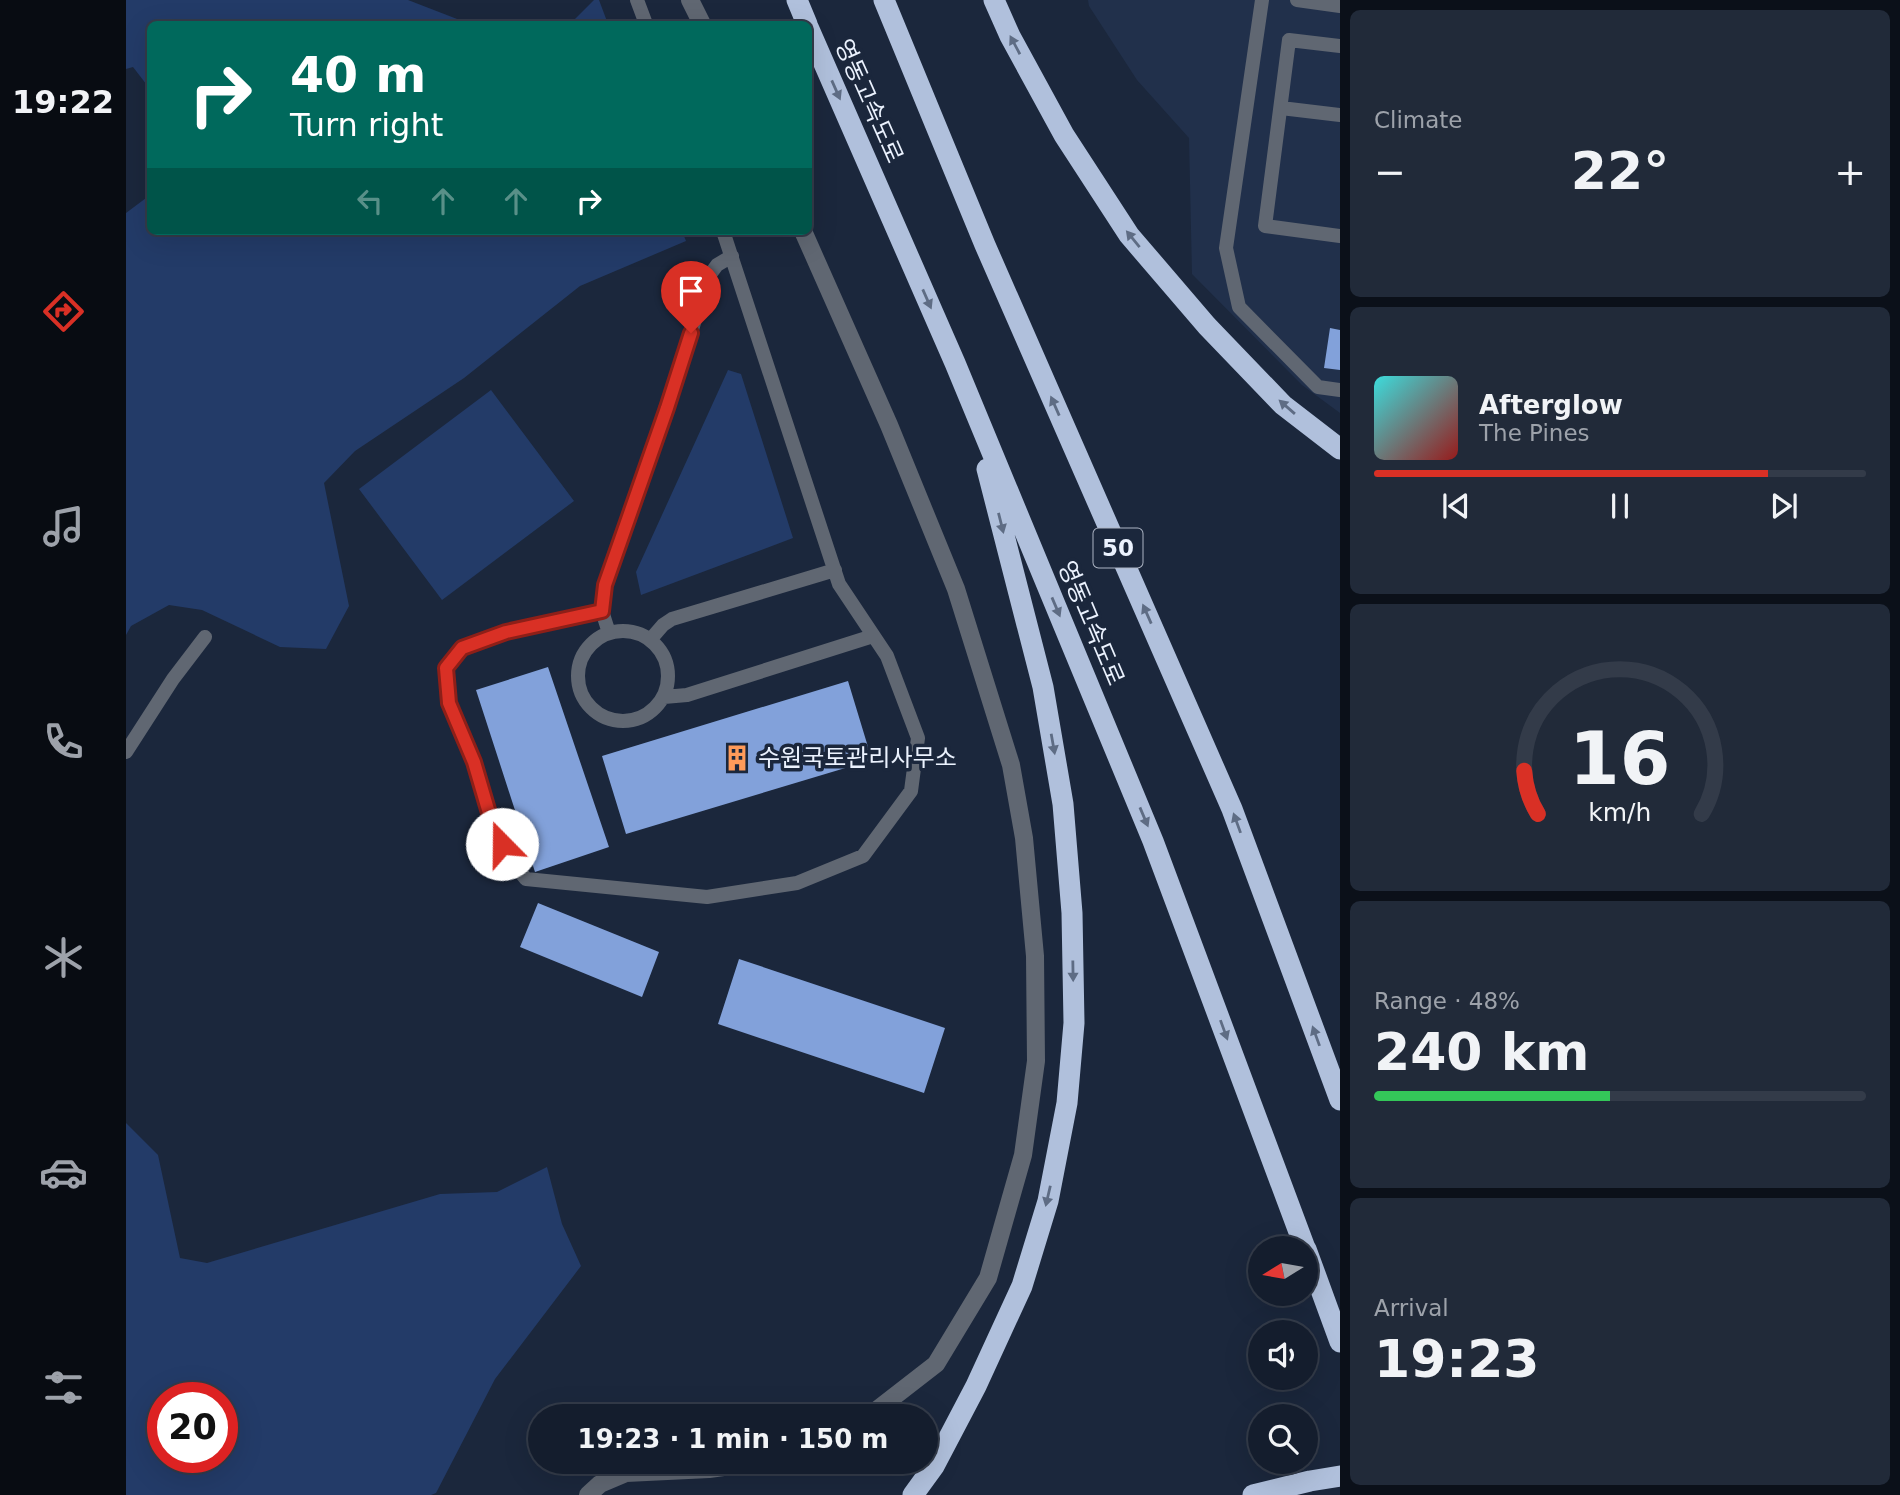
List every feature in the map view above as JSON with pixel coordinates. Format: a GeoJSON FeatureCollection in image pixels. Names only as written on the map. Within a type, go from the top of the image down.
{"type":"FeatureCollection","features":[{"type":"Feature","properties":{"kind":"highway","name":"영동고속도로"},"geometry":{"type":"LineString","coordinates":[[797,0],[806,21]]}},
{"type":"Feature","properties":{"kind":"highway","name":"영동고속도로"},"geometry":{"type":"LineString","coordinates":[[884,0],[985,245],[1232,809],[1340,1100]]}},
{"type":"Feature","properties":{"kind":"highway"},"geometry":{"type":"LineString","coordinates":[[994,0],[1010,36],[1064,135],[1129,235],[1207,326],[1283,405],[1340,449]]}},
{"type":"Feature","properties":{"kind":"highway","name":"영동고속도로"},"geometry":{"type":"LineString","coordinates":[[812,35],[955,363],[1153,841],[1300,1236]]}},
{"type":"Feature","properties":{"kind":"highway"},"geometry":{"type":"LineString","coordinates":[[913,1495],[934,1466],[976,1386],[1022,1286],[1048,1201],[1068,1103],[1074,1023],[1072,913],[1063,804],[1043,687],[996,501],[955,363]]}},
{"type":"Feature","properties":{"kind":"highway","name":"영동고속도로"},"geometry":{"type":"LineString","coordinates":[[1318,1284],[1340,1342]]}},
{"type":"Feature","properties":{"kind":"highway"},"geometry":{"type":"LineString","coordinates":[[1253,1495],[1340,1476]]}},
{"type":"Feature","properties":{"kind":"street"},"geometry":{"type":"LineString","coordinates":[[690,0],[700,21]]}},
{"type":"Feature","properties":{"kind":"street"},"geometry":{"type":"LineString","coordinates":[[805,235],[889,425],[956,589],[1011,765],[1024,838],[1035,956],[1035,1061],[1023,1155],[988,1278],[936,1364],[884,1404]]}},
{"type":"Feature","properties":{"kind":"street"},"geometry":{"type":"LineString","coordinates":[[587,1495],[600,1484],[624,1474]]}},
{"type":"Feature","properties":{"kind":"lane"},"geometry":{"type":"LineString","coordinates":[[637,0],[645,21]]}},
{"type":"Feature","properties":{"kind":"lane"},"geometry":{"type":"LineString","coordinates":[[1262,0],[1226,248],[1239,307],[1318,387],[1340,390]]}},
{"type":"Feature","properties":{"kind":"lane"},"geometry":{"type":"LineString","coordinates":[[1297,0],[1340,6]]}},
{"type":"Feature","properties":{"kind":"lane"},"geometry":{"type":"LineString","coordinates":[[1340,46],[1289,40],[1265,226],[1340,236]]}},
{"type":"Feature","properties":{"kind":"lane"},"geometry":{"type":"LineString","coordinates":[[1281,108],[1340,116]]}},
{"type":"Feature","properties":{"kind":"lane"},"geometry":{"type":"LineString","coordinates":[[602,611],[506,632],[462,648],[446,668],[449,703],[474,762],[494,830],[509,858],[526,879],[707,897],[797,883],[863,856],[911,791],[918,738],[887,656],[839,583],[724,235]]}},
{"type":"Feature","properties":{"kind":"lane"},"geometry":{"type":"LineString","coordinates":[[609,633],[602,611],[605,585],[667,408],[709,276],[717,265],[732,256]]}},
{"type":"Feature","properties":{"kind":"lane"},"geometry":{"type":"LineString","coordinates":[[650,640],[672,619],[835,570]]}},
{"type":"Feature","properties":{"kind":"lane"},"geometry":{"type":"LineString","coordinates":[[624,631],[650,640],[662,653],[668,667],[664,697],[655,709],[630,721],[615,721],[601,716],[590,707],[578,680],[579,666],[585,651],[596,640],[609,633],[624,631]]}},
{"type":"Feature","properties":{"kind":"lane"},"geometry":{"type":"LineString","coordinates":[[664,697],[687,695],[873,636]]}},
{"type":"Feature","properties":{"kind":"lane"},"geometry":{"type":"LineString","coordinates":[[126,752],[173,679],[205,637]]}},
{"type":"Feature","properties":{"kind":"shaded area"},"geometry":{"type":"Polygon","coordinates":[[[126,0],[408,0],[462,21],[147,21],[147,85],[133,67],[126,69],[126,0]]]}},
{"type":"Feature","properties":{"kind":"shaded area"},"geometry":{"type":"Polygon","coordinates":[[[594,0],[599,0],[607,21],[573,21],[594,0]]]}},
{"type":"Feature","properties":{"kind":"shaded area"},"geometry":{"type":"Polygon","coordinates":[[[1088,0],[1340,0],[1340,413],[1302,385],[1192,274],[1189,138],[1137,80],[1089,6],[1088,0]]]}},
{"type":"Feature","properties":{"kind":"shaded area"},"geometry":{"type":"Polygon","coordinates":[[[147,197],[147,235],[684,235],[686,241],[580,286],[464,378],[355,451],[324,483],[349,606],[326,649],[280,647],[202,610],[169,605],[131,626],[126,635],[126,213],[147,197]]]}},
{"type":"Feature","properties":{"kind":"shaded area"},"geometry":{"type":"Polygon","coordinates":[[[728,370],[741,374],[793,538],[641,595],[636,572],[728,370]]]}},
{"type":"Feature","properties":{"kind":"shaded area"},"geometry":{"type":"Polygon","coordinates":[[[491,390],[574,501],[442,600],[359,489],[491,390]]]}},
{"type":"Feature","properties":{"kind":"shaded area"},"geometry":{"type":"Polygon","coordinates":[[[126,1123],[158,1155],[180,1258],[207,1263],[440,1194],[497,1192],[547,1167],[562,1224],[581,1266],[495,1379],[436,1493],[126,1495],[126,1123]]]}},
{"type":"Feature","properties":{"kind":"building"},"geometry":{"type":"Polygon","coordinates":[[[1330,328],[1340,330],[1340,370],[1324,368],[1330,328]]]}},
{"type":"Feature","properties":{"kind":"building"},"geometry":{"type":"Polygon","coordinates":[[[548,667],[609,847],[535,872],[476,690],[548,667]]]}},
{"type":"Feature","properties":{"kind":"building","name":"수원국토관리사무소"},"geometry":{"type":"Polygon","coordinates":[[[848,681],[872,760],[626,834],[602,756],[848,681]]]}},
{"type":"Feature","properties":{"kind":"building"},"geometry":{"type":"Polygon","coordinates":[[[538,903],[659,952],[642,997],[520,947],[538,903]]]}},
{"type":"Feature","properties":{"kind":"building"},"geometry":{"type":"Polygon","coordinates":[[[739,959],[945,1028],[924,1093],[718,1024],[739,959]]]}},
{"type":"Feature","properties":{"kind":"place","name":"수원국토관리사무소"},"geometry":{"type":"Point","coordinates":[737,758]}},
{"type":"Feature","properties":{"kind":"route"},"geometry":{"type":"LineString","coordinates":[[502,844],[494,830],[474,762],[449,703],[446,668],[462,648],[506,632],[602,611],[605,585],[691,333]]}}]}
